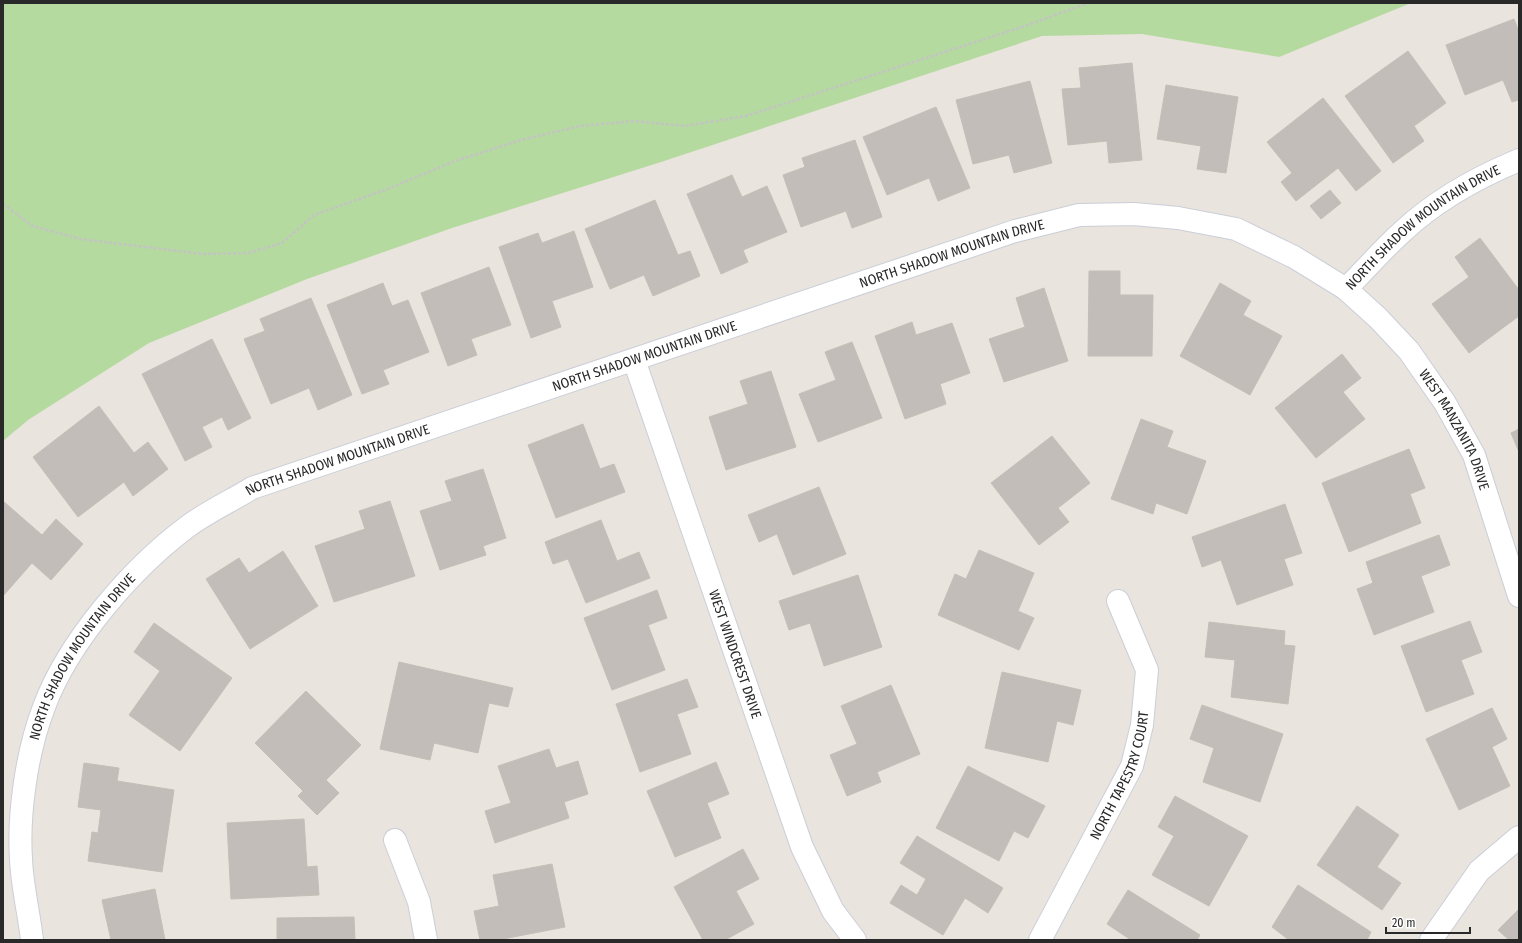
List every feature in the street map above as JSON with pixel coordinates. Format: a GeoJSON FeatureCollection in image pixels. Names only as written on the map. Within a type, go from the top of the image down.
{"type":"FeatureCollection","features":[{"type":"Feature","properties":{"kind":"street","name":"NORTH SHADOW MOUNTAIN DRIVE"},"geometry":{"type":"LineString","coordinates":[[32,940],[21,859],[22,809],[30,758],[44,707],[70,654],[97,617],[140,568],[187,526],[252,488],[1015,231],[1079,215],[1134,214],[1178,218],[1236,229],[1294,257],[1346,289],[1402,231],[1437,205],[1493,171],[1519,160]]}},
{"type":"Feature","properties":{"kind":"street","name":"WEST MANZANITA DRIVE"},"geometry":{"type":"LineString","coordinates":[[1346,289],[1378,318],[1409,351],[1445,402],[1474,455],[1512,551],[1519,596]]}},
{"type":"Feature","properties":{"kind":"street","name":"WEST WINDCREST DRIVE"},"geometry":{"type":"LineString","coordinates":[[634,360],[802,847],[833,911],[855,940]]}},
{"type":"Feature","properties":{"kind":"street","name":"NORTH TAPESTRY COURT"},"geometry":{"type":"LineString","coordinates":[[1040,940],[1132,766],[1142,726],[1146,670],[1118,601]]}},
{"type":"Feature","properties":{"kind":"street"},"geometry":{"type":"LineString","coordinates":[[1432,940],[1479,871],[1519,836]]}},
{"type":"Feature","properties":{"kind":"street"},"geometry":{"type":"LineString","coordinates":[[395,840],[419,902],[426,940]]}},
{"type":"Feature","properties":{"kind":"path"},"geometry":{"type":"LineString","coordinates":[[3,204],[33,226],[80,239],[203,254],[248,253],[282,243],[314,215],[390,188],[455,161],[521,140],[580,126],[635,121],[685,126],[746,116],[1050,17],[1088,3]]}},
{"type":"Feature","properties":{"kind":"green space"},"geometry":{"type":"Polygon","coordinates":[[[3,3],[1411,3],[1279,57],[1142,34],[1042,36],[661,162],[452,228],[307,279],[149,343],[28,420],[3,441],[3,3]]]}},
{"type":"Feature","properties":{"kind":"building"},"geometry":{"type":"Polygon","coordinates":[[[1514,19],[1519,32],[1519,100],[1512,102],[1503,80],[1465,95],[1446,45],[1514,19]]]}},
{"type":"Feature","properties":{"kind":"building"},"geometry":{"type":"Polygon","coordinates":[[[1408,51],[1446,103],[1414,126],[1424,141],[1393,163],[1345,96],[1408,51]]]}},
{"type":"Feature","properties":{"kind":"building"},"geometry":{"type":"Polygon","coordinates":[[[1132,63],[1142,160],[1109,163],[1107,141],[1068,145],[1062,89],[1081,88],[1079,68],[1132,63]]]}},
{"type":"Feature","properties":{"kind":"building"},"geometry":{"type":"Polygon","coordinates":[[[1030,81],[1052,163],[1014,173],[1009,155],[973,164],[956,100],[1030,81]]]}},
{"type":"Feature","properties":{"kind":"building"},"geometry":{"type":"Polygon","coordinates":[[[1166,85],[1238,97],[1226,173],[1197,169],[1201,146],[1157,139],[1166,85]]]}},
{"type":"Feature","properties":{"kind":"building"},"geometry":{"type":"Polygon","coordinates":[[[1323,98],[1381,171],[1356,191],[1338,168],[1296,201],[1281,182],[1292,173],[1267,142],[1323,98]]]}},
{"type":"Feature","properties":{"kind":"building"},"geometry":{"type":"Polygon","coordinates":[[[936,107],[970,188],[938,201],[929,178],[887,195],[863,137],[936,107]]]}},
{"type":"Feature","properties":{"kind":"building"},"geometry":{"type":"Polygon","coordinates":[[[855,140],[882,217],[852,228],[846,211],[801,227],[783,175],[805,167],[802,158],[855,140]]]}},
{"type":"Feature","properties":{"kind":"building"},"geometry":{"type":"Polygon","coordinates":[[[732,175],[742,197],[767,186],[787,232],[743,250],[748,262],[721,274],[687,194],[732,175]]]}},
{"type":"Feature","properties":{"kind":"building"},"geometry":{"type":"Polygon","coordinates":[[[1330,190],[1341,203],[1321,219],[1310,206],[1330,190]]]}},
{"type":"Feature","properties":{"kind":"building"},"geometry":{"type":"Polygon","coordinates":[[[655,200],[678,255],[690,251],[700,276],[653,296],[644,275],[610,289],[585,229],[655,200]]]}},
{"type":"Feature","properties":{"kind":"building"},"geometry":{"type":"Polygon","coordinates":[[[574,231],[593,287],[552,301],[561,327],[531,338],[499,247],[538,233],[542,243],[574,231]]]}},
{"type":"Feature","properties":{"kind":"building"},"geometry":{"type":"Polygon","coordinates":[[[1480,238],[1519,290],[1519,316],[1469,353],[1432,304],[1469,277],[1455,257],[1480,238]]]}},
{"type":"Feature","properties":{"kind":"building"},"geometry":{"type":"Polygon","coordinates":[[[489,267],[511,325],[471,339],[477,355],[448,366],[421,293],[489,267]]]}},
{"type":"Feature","properties":{"kind":"building"},"geometry":{"type":"Polygon","coordinates":[[[1089,271],[1120,271],[1120,295],[1153,295],[1152,356],[1088,356],[1089,271]]]}},
{"type":"Feature","properties":{"kind":"building"},"geometry":{"type":"Polygon","coordinates":[[[383,283],[392,306],[408,300],[429,352],[383,370],[389,384],[362,394],[327,305],[383,283]]]}},
{"type":"Feature","properties":{"kind":"building"},"geometry":{"type":"Polygon","coordinates":[[[1220,283],[1251,301],[1243,315],[1282,336],[1250,395],[1180,356],[1220,283]]]}},
{"type":"Feature","properties":{"kind":"building"},"geometry":{"type":"Polygon","coordinates":[[[1044,288],[1068,361],[1004,382],[989,339],[1025,327],[1016,298],[1044,288]]]}},
{"type":"Feature","properties":{"kind":"building"},"geometry":{"type":"Polygon","coordinates":[[[311,298],[352,395],[318,410],[309,388],[271,404],[244,339],[265,331],[260,319],[311,298]]]}},
{"type":"Feature","properties":{"kind":"building"},"geometry":{"type":"Polygon","coordinates":[[[912,322],[916,335],[952,323],[970,373],[940,384],[946,404],[905,419],[875,336],[912,322]]]}},
{"type":"Feature","properties":{"kind":"building"},"geometry":{"type":"Polygon","coordinates":[[[212,339],[251,418],[228,430],[222,417],[202,427],[212,447],[185,461],[142,374],[212,339]]]}},
{"type":"Feature","properties":{"kind":"building"},"geometry":{"type":"Polygon","coordinates":[[[852,342],[882,418],[818,442],[799,394],[836,380],[825,352],[852,342]]]}},
{"type":"Feature","properties":{"kind":"building"},"geometry":{"type":"Polygon","coordinates":[[[1342,354],[1361,378],[1343,392],[1365,419],[1316,458],[1275,408],[1342,354]]]}},
{"type":"Feature","properties":{"kind":"building"},"geometry":{"type":"Polygon","coordinates":[[[771,371],[796,447],[726,470],[709,417],[748,404],[740,381],[771,371]]]}},
{"type":"Feature","properties":{"kind":"building"},"geometry":{"type":"Polygon","coordinates":[[[99,406],[134,453],[148,442],[168,469],[133,496],[124,482],[78,517],[33,457],[99,406]]]}},
{"type":"Feature","properties":{"kind":"building"},"geometry":{"type":"Polygon","coordinates":[[[1141,419],[1173,431],[1167,447],[1206,461],[1187,514],[1156,503],[1153,514],[1111,499],[1141,419]]]}},
{"type":"Feature","properties":{"kind":"building"},"geometry":{"type":"Polygon","coordinates":[[[583,424],[600,469],[614,464],[625,492],[556,518],[528,445],[583,424]]]}},
{"type":"Feature","properties":{"kind":"building"},"geometry":{"type":"Polygon","coordinates":[[[1519,429],[1519,452],[1511,433],[1519,429]]]}},
{"type":"Feature","properties":{"kind":"building"},"geometry":{"type":"Polygon","coordinates":[[[1052,436],[1090,483],[1058,508],[1069,522],[1039,545],[991,483],[1052,436]]]}},
{"type":"Feature","properties":{"kind":"building"},"geometry":{"type":"Polygon","coordinates":[[[1409,449],[1425,488],[1410,494],[1421,523],[1349,552],[1322,483],[1409,449]]]}},
{"type":"Feature","properties":{"kind":"building"},"geometry":{"type":"Polygon","coordinates":[[[483,469],[506,538],[483,546],[486,555],[440,570],[420,511],[452,501],[445,481],[483,469]]]}},
{"type":"Feature","properties":{"kind":"building"},"geometry":{"type":"Polygon","coordinates":[[[819,487],[846,554],[793,575],[777,534],[759,542],[748,515],[819,487]]]}},
{"type":"Feature","properties":{"kind":"building"},"geometry":{"type":"Polygon","coordinates":[[[3,501],[42,535],[56,519],[83,544],[51,580],[32,563],[3,596],[3,501]]]}},
{"type":"Feature","properties":{"kind":"building"},"geometry":{"type":"Polygon","coordinates":[[[390,501],[415,576],[334,602],[315,546],[365,529],[359,511],[390,501]]]}},
{"type":"Feature","properties":{"kind":"building"},"geometry":{"type":"Polygon","coordinates":[[[1285,504],[1302,553],[1284,559],[1293,585],[1237,605],[1221,560],[1202,567],[1192,537],[1285,504]]]}},
{"type":"Feature","properties":{"kind":"building"},"geometry":{"type":"Polygon","coordinates":[[[601,520],[617,561],[639,552],[650,578],[586,603],[568,559],[553,564],[545,542],[601,520]]]}},
{"type":"Feature","properties":{"kind":"building"},"geometry":{"type":"Polygon","coordinates":[[[1439,535],[1450,565],[1421,576],[1434,612],[1374,635],[1357,589],[1373,583],[1366,562],[1439,535]]]}},
{"type":"Feature","properties":{"kind":"building"},"geometry":{"type":"Polygon","coordinates":[[[979,550],[1034,573],[1018,611],[1034,618],[1019,650],[938,615],[955,574],[966,579],[979,550]]]}},
{"type":"Feature","properties":{"kind":"building"},"geometry":{"type":"Polygon","coordinates":[[[283,551],[318,606],[250,649],[206,579],[239,558],[249,573],[283,551]]]}},
{"type":"Feature","properties":{"kind":"building"},"geometry":{"type":"Polygon","coordinates":[[[858,575],[882,647],[824,666],[810,623],[789,630],[779,601],[858,575]]]}},
{"type":"Feature","properties":{"kind":"building"},"geometry":{"type":"Polygon","coordinates":[[[657,590],[667,618],[648,625],[665,670],[612,690],[584,618],[657,590]]]}},
{"type":"Feature","properties":{"kind":"building"},"geometry":{"type":"Polygon","coordinates":[[[1470,621],[1482,652],[1461,660],[1474,694],[1426,712],[1401,646],[1470,621]]]}},
{"type":"Feature","properties":{"kind":"building"},"geometry":{"type":"Polygon","coordinates":[[[1209,622],[1285,631],[1284,645],[1295,646],[1288,704],[1231,697],[1235,660],[1205,657],[1209,622]]]}},
{"type":"Feature","properties":{"kind":"building"},"geometry":{"type":"Polygon","coordinates":[[[154,623],[232,678],[180,751],[129,715],[160,671],[134,652],[154,623]]]}},
{"type":"Feature","properties":{"kind":"building"},"geometry":{"type":"Polygon","coordinates":[[[399,662],[513,688],[508,707],[489,703],[478,753],[434,743],[430,760],[380,749],[399,662]]]}},
{"type":"Feature","properties":{"kind":"building"},"geometry":{"type":"Polygon","coordinates":[[[1002,672],[1081,690],[1073,725],[1057,721],[1048,762],[985,748],[1002,672]]]}},
{"type":"Feature","properties":{"kind":"building"},"geometry":{"type":"Polygon","coordinates":[[[687,679],[698,707],[677,714],[691,754],[640,772],[616,704],[687,679]]]}},
{"type":"Feature","properties":{"kind":"building"},"geometry":{"type":"Polygon","coordinates":[[[891,685],[920,754],[877,772],[881,782],[847,796],[830,755],[857,744],[841,706],[891,685]]]}},
{"type":"Feature","properties":{"kind":"building"},"geometry":{"type":"Polygon","coordinates":[[[306,691],[361,745],[326,780],[339,793],[317,815],[298,796],[303,791],[255,743],[306,691]]]}},
{"type":"Feature","properties":{"kind":"building"},"geometry":{"type":"Polygon","coordinates":[[[1202,705],[1283,734],[1260,802],[1203,782],[1214,748],[1190,739],[1202,705]]]}},
{"type":"Feature","properties":{"kind":"building"},"geometry":{"type":"Polygon","coordinates":[[[1492,708],[1507,739],[1492,747],[1510,786],[1459,810],[1426,739],[1492,708]]]}},
{"type":"Feature","properties":{"kind":"building"},"geometry":{"type":"Polygon","coordinates":[[[549,749],[556,768],[578,761],[588,794],[564,802],[569,818],[495,843],[485,811],[511,803],[498,766],[549,749]]]}},
{"type":"Feature","properties":{"kind":"building"},"geometry":{"type":"Polygon","coordinates":[[[716,762],[729,794],[707,803],[721,838],[675,857],[647,791],[716,762]]]}},
{"type":"Feature","properties":{"kind":"building"},"geometry":{"type":"Polygon","coordinates":[[[84,763],[119,768],[117,781],[174,790],[162,872],[88,861],[92,832],[98,833],[101,810],[78,807],[84,763]]]}},
{"type":"Feature","properties":{"kind":"building"},"geometry":{"type":"Polygon","coordinates":[[[968,766],[1045,806],[1028,838],[1014,831],[999,861],[936,828],[968,766]]]}},
{"type":"Feature","properties":{"kind":"building"},"geometry":{"type":"Polygon","coordinates":[[[1175,796],[1248,836],[1209,906],[1152,875],[1174,836],[1158,827],[1175,796]]]}},
{"type":"Feature","properties":{"kind":"building"},"geometry":{"type":"Polygon","coordinates":[[[1357,806],[1399,835],[1377,867],[1401,883],[1382,910],[1317,865],[1357,806]]]}},
{"type":"Feature","properties":{"kind":"building"},"geometry":{"type":"Polygon","coordinates":[[[304,819],[307,867],[317,866],[319,895],[231,899],[227,823],[304,819]]]}},
{"type":"Feature","properties":{"kind":"building"},"geometry":{"type":"Polygon","coordinates":[[[917,836],[1003,888],[988,913],[965,898],[943,935],[890,903],[901,885],[917,895],[926,879],[900,863],[917,836]]]}},
{"type":"Feature","properties":{"kind":"building"},"geometry":{"type":"Polygon","coordinates":[[[743,849],[759,879],[736,891],[754,924],[725,940],[703,940],[674,887],[743,849]]]}},
{"type":"Feature","properties":{"kind":"building"},"geometry":{"type":"Polygon","coordinates":[[[552,864],[565,927],[498,940],[480,940],[474,911],[499,906],[493,875],[552,864]]]}},
{"type":"Feature","properties":{"kind":"building"},"geometry":{"type":"Polygon","coordinates":[[[1298,885],[1371,932],[1367,940],[1289,940],[1272,927],[1298,885]]]}},
{"type":"Feature","properties":{"kind":"building"},"geometry":{"type":"Polygon","coordinates":[[[155,889],[165,940],[111,940],[102,900],[155,889]]]}},
{"type":"Feature","properties":{"kind":"building"},"geometry":{"type":"Polygon","coordinates":[[[1128,890],[1200,935],[1197,940],[1131,940],[1107,924],[1128,890]]]}},
{"type":"Feature","properties":{"kind":"building"},"geometry":{"type":"Polygon","coordinates":[[[1519,909],[1519,940],[1509,940],[1498,930],[1519,909]]]}},
{"type":"Feature","properties":{"kind":"building"},"geometry":{"type":"Polygon","coordinates":[[[354,917],[355,940],[277,940],[277,918],[354,917]]]}}]}
